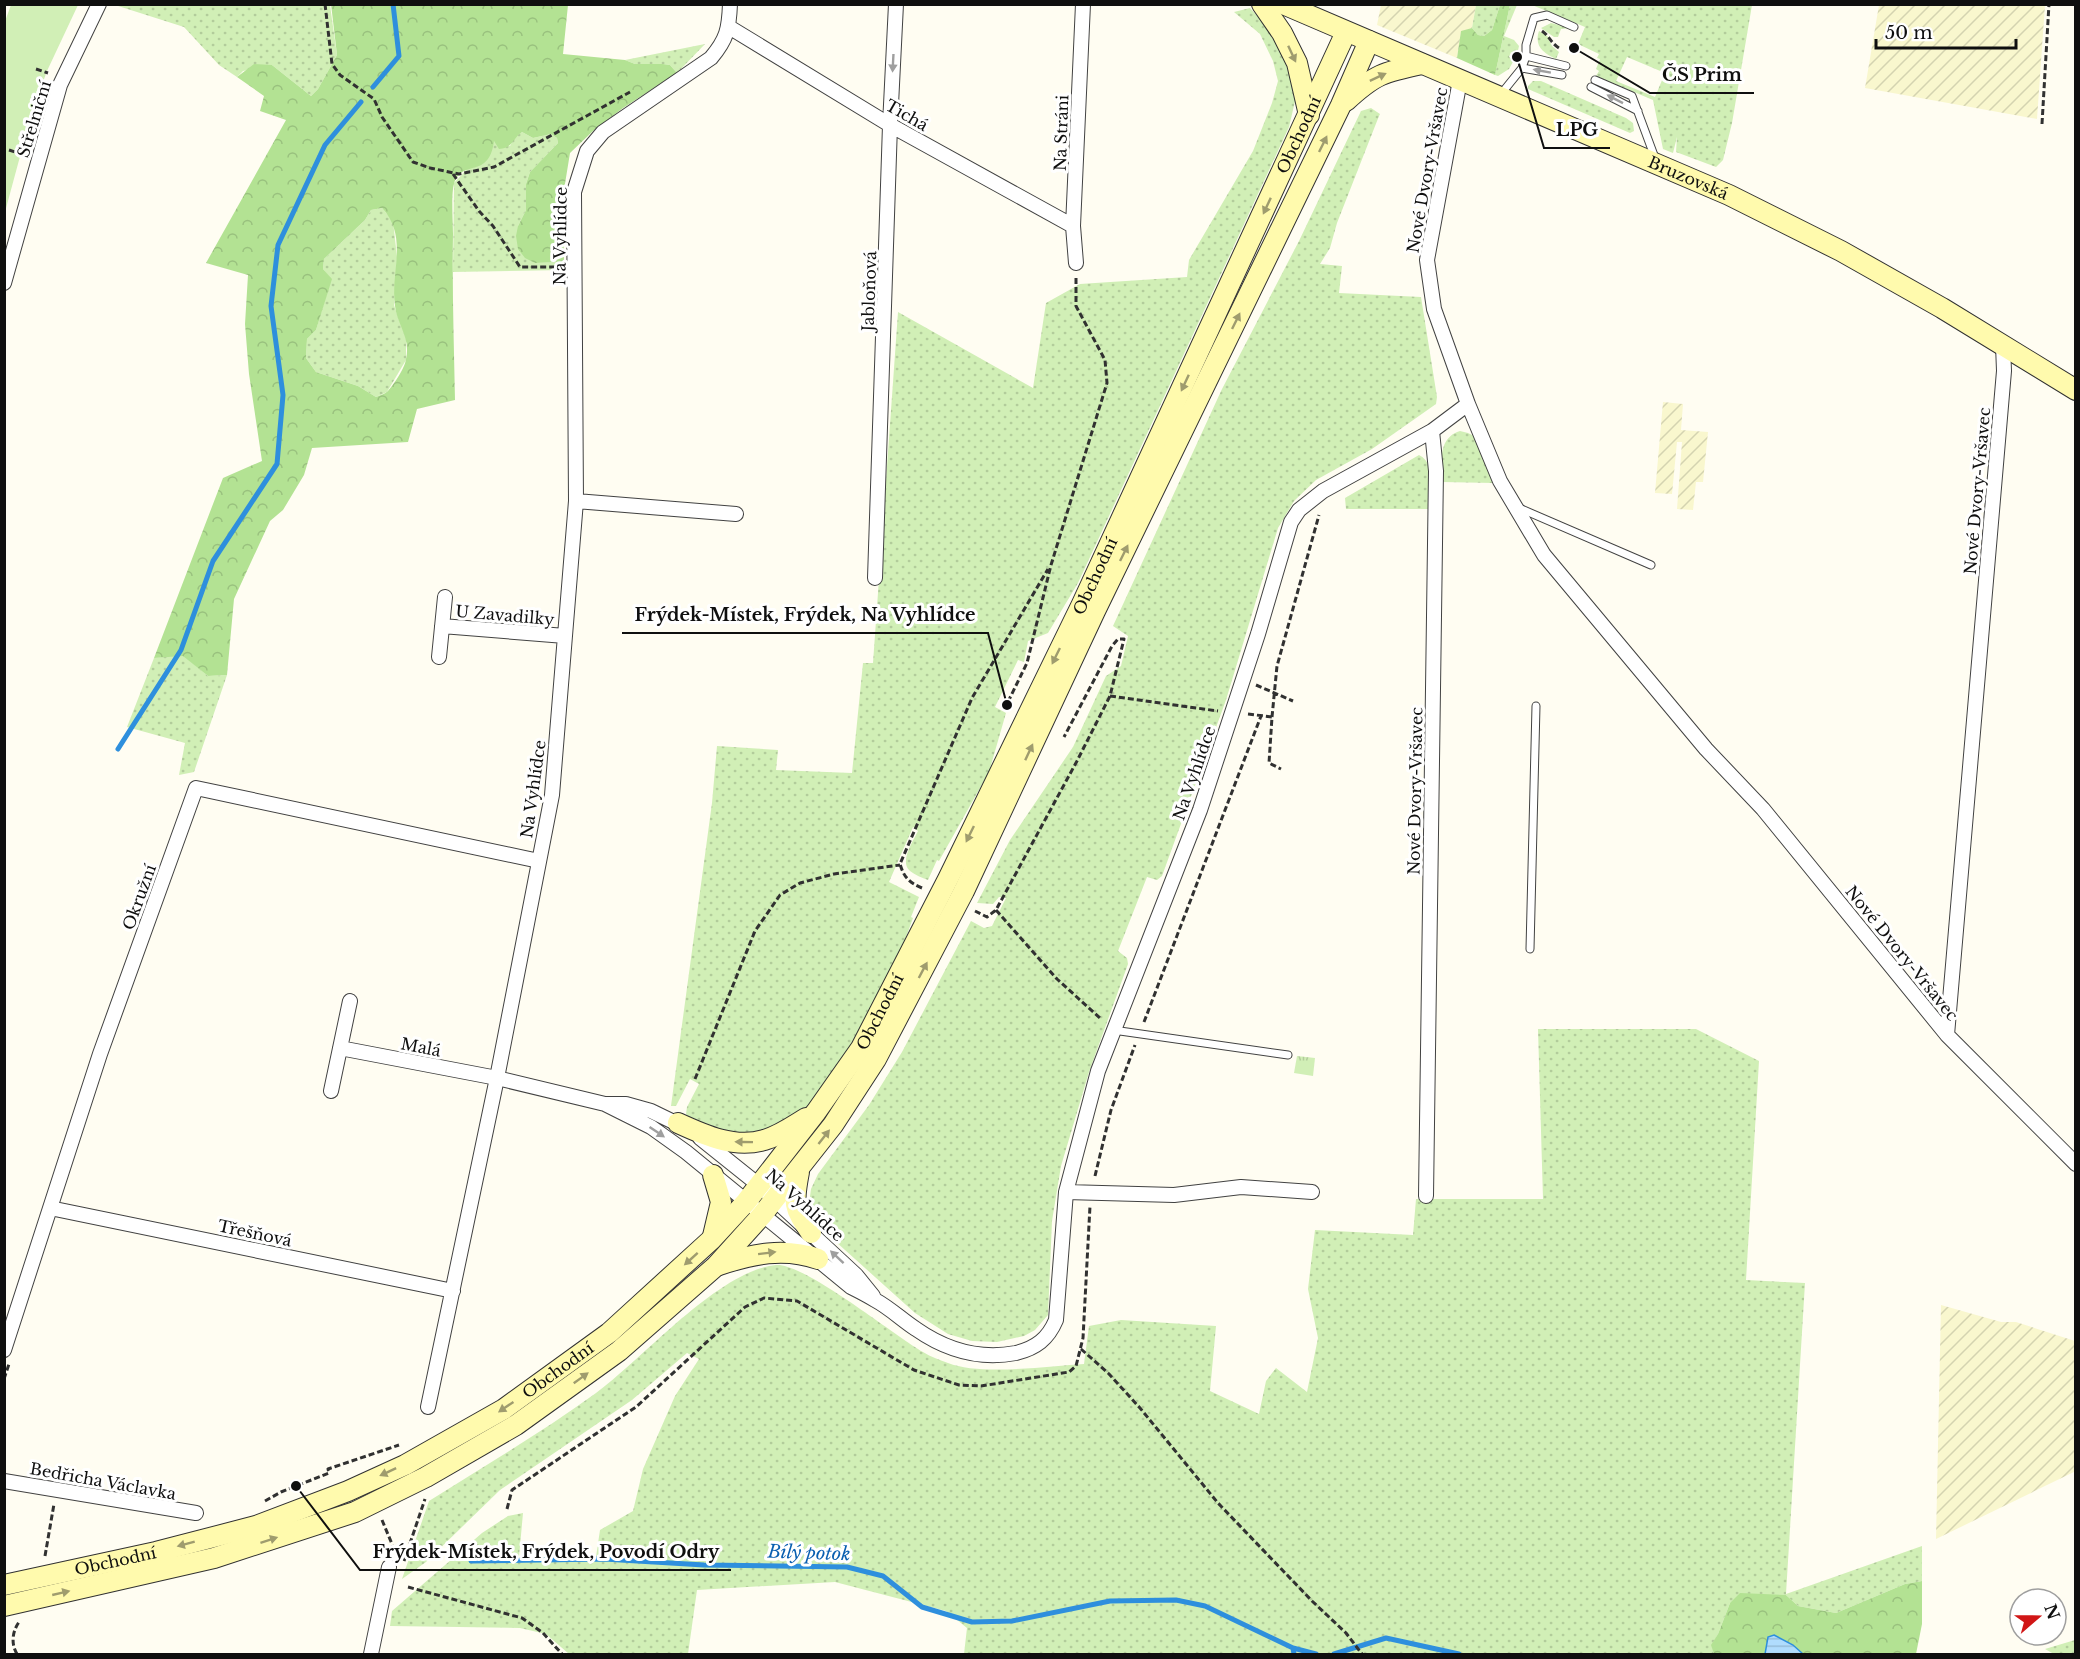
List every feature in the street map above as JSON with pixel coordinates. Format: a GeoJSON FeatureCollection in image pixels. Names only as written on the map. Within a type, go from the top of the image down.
{"type":"FeatureCollection","features":[{"type":"Feature","properties":{"kind":"main road"},"geometry":{"type":"LineString","coordinates":[[1262,4],[1282,33],[1297,63],[1309,115]]}},
{"type":"Feature","properties":{"kind":"main road","name":"Bruzovská"},"geometry":{"type":"LineString","coordinates":[[1283,4],[1729,195],[1841,251],[2076,390]]}},
{"type":"Feature","properties":{"kind":"main road","name":"Obchodní"},"geometry":{"type":"LineString","coordinates":[[4,1585],[156,1552],[256,1526],[348,1491],[405,1465],[504,1409],[609,1333],[712,1239],[760,1186],[861,1048],[948,879],[1082,604],[1346,32]]}},
{"type":"Feature","properties":{"kind":"main road","name":"Obchodní"},"geometry":{"type":"LineString","coordinates":[[4,1606],[214,1558],[355,1512],[426,1477],[516,1425],[619,1351],[716,1266],[762,1215],[833,1125],[876,1059],[964,891],[1095,611],[1341,105],[1369,41]]}},
{"type":"Feature","properties":{"kind":"main road","name":"Obchodní"},"geometry":{"type":"LineString","coordinates":[[1341,105],[1366,82],[1379,75],[1422,64]]}},
{"type":"Feature","properties":{"kind":"main road"},"geometry":{"type":"LineString","coordinates":[[678,1123],[714,1139],[745,1143],[764,1141],[816,1112]]}},
{"type":"Feature","properties":{"kind":"main road"},"geometry":{"type":"LineString","coordinates":[[800,1168],[794,1199],[799,1216],[811,1233]]}},
{"type":"Feature","properties":{"kind":"main road"},"geometry":{"type":"LineString","coordinates":[[712,1239],[721,1202],[713,1175]]}},
{"type":"Feature","properties":{"kind":"main road"},"geometry":{"type":"LineString","coordinates":[[716,1266],[742,1257],[787,1251],[818,1259]]}},
{"type":"Feature","properties":{"kind":"street","name":"Střelniční"},"geometry":{"type":"LineString","coordinates":[[4,283],[60,85],[99,4]]}},
{"type":"Feature","properties":{"kind":"street","name":"Na Vyhlídce"},"geometry":{"type":"LineString","coordinates":[[429,1407],[497,1078],[552,795],[576,501],[574,192],[587,150],[603,132],[711,58],[722,44],[729,27],[730,4]]}},
{"type":"Feature","properties":{"kind":"street","name":"Jabloňová"},"geometry":{"type":"LineString","coordinates":[[875,578],[896,4]]}},
{"type":"Feature","properties":{"kind":"street","name":"Na Stráni"},"geometry":{"type":"LineString","coordinates":[[1076,263],[1073,226],[1083,4]]}},
{"type":"Feature","properties":{"kind":"street","name":"Tichá"},"geometry":{"type":"LineString","coordinates":[[729,27],[890,125],[1073,226]]}},
{"type":"Feature","properties":{"kind":"street","name":"Nové Dvory-Vršavec"},"geometry":{"type":"LineString","coordinates":[[1460,80],[1427,260],[1434,309],[1468,404],[1500,481],[1514,506],[1544,555],[1706,749],[1763,809],[1947,1035],[2076,1164]]}},
{"type":"Feature","properties":{"kind":"street","name":"Nové Dvory-Vršavec"},"geometry":{"type":"LineString","coordinates":[[1947,1035],[2003,382],[2003,345]]}},
{"type":"Feature","properties":{"kind":"street"},"geometry":{"type":"LineString","coordinates":[[1432,431],[1468,404]]}},
{"type":"Feature","properties":{"kind":"street","name":"Na Vyhlídce"},"geometry":{"type":"LineString","coordinates":[[606,1104],[651,1127],[686,1152],[851,1287],[876,1300],[938,1343],[958,1352],[1009,1354],[1034,1347],[1044,1341],[1056,1320],[1066,1192],[1098,1071],[1200,810],[1243,680],[1291,522],[1299,510],[1323,491],[1432,431]]}},
{"type":"Feature","properties":{"kind":"street","name":"Nové Dvory-Vršavec"},"geometry":{"type":"LineString","coordinates":[[1426,1197],[1436,471],[1432,431]]}},
{"type":"Feature","properties":{"kind":"street"},"geometry":{"type":"LineString","coordinates":[[576,501],[736,514]]}},
{"type":"Feature","properties":{"kind":"street","name":"U Zavadilky"},"geometry":{"type":"LineString","coordinates":[[439,657],[445,597]]}},
{"type":"Feature","properties":{"kind":"street","name":"U Zavadilky"},"geometry":{"type":"LineString","coordinates":[[442,626],[565,636]]}},
{"type":"Feature","properties":{"kind":"street","name":"Okružní"},"geometry":{"type":"LineString","coordinates":[[4,1350],[100,1053],[196,788],[539,861]]}},
{"type":"Feature","properties":{"kind":"street"},"geometry":{"type":"LineString","coordinates":[[331,1091],[350,1001]]}},
{"type":"Feature","properties":{"kind":"street","name":"Malá"},"geometry":{"type":"LineString","coordinates":[[339,1048],[497,1078]]}},
{"type":"Feature","properties":{"kind":"street","name":"Na Vyhlídce"},"geometry":{"type":"LineString","coordinates":[[497,1078],[606,1104],[626,1104],[651,1111],[678,1123],[716,1149],[760,1186],[856,1275],[876,1300]]}},
{"type":"Feature","properties":{"kind":"street"},"geometry":{"type":"LineString","coordinates":[[1066,1192],[1174,1195],[1241,1187],[1312,1192]]}},
{"type":"Feature","properties":{"kind":"street","name":"Třešňová"},"geometry":{"type":"LineString","coordinates":[[50,1208],[453,1290]]}},
{"type":"Feature","properties":{"kind":"street","name":"Bedřicha Václavka"},"geometry":{"type":"LineString","coordinates":[[4,1481],[196,1513]]}},
{"type":"Feature","properties":{"kind":"street"},"geometry":{"type":"LineString","coordinates":[[371,1654],[389,1567]]}},
{"type":"Feature","properties":{"kind":"lane"},"geometry":{"type":"LineString","coordinates":[[1499,97],[1522,68],[1534,18],[1547,15],[1574,27]]}},
{"type":"Feature","properties":{"kind":"lane"},"geometry":{"type":"LineString","coordinates":[[1526,56],[1566,66]]}},
{"type":"Feature","properties":{"kind":"lane"},"geometry":{"type":"LineString","coordinates":[[1522,68],[1562,75]]}},
{"type":"Feature","properties":{"kind":"lane"},"geometry":{"type":"LineString","coordinates":[[1596,80],[1632,96],[1657,164]]}},
{"type":"Feature","properties":{"kind":"lane"},"geometry":{"type":"LineString","coordinates":[[1592,87],[1638,111]]}},
{"type":"Feature","properties":{"kind":"lane"},"geometry":{"type":"LineString","coordinates":[[1514,506],[1652,565]]}},
{"type":"Feature","properties":{"kind":"lane"},"geometry":{"type":"LineString","coordinates":[[1530,949],[1536,706]]}},
{"type":"Feature","properties":{"kind":"lane"},"geometry":{"type":"LineString","coordinates":[[1113,1030],[1288,1055]]}},
{"type":"Feature","properties":{"kind":"path"},"geometry":{"type":"LineString","coordinates":[[325,4],[332,64],[340,75],[374,99],[382,117],[413,162],[430,168],[459,174],[494,167],[638,88]]}},
{"type":"Feature","properties":{"kind":"path"},"geometry":{"type":"LineString","coordinates":[[2042,124],[2049,4]]}},
{"type":"Feature","properties":{"kind":"path"},"geometry":{"type":"LineString","coordinates":[[1532,25],[1550,37],[1552,44],[1559,48]]}},
{"type":"Feature","properties":{"kind":"path"},"geometry":{"type":"LineString","coordinates":[[36,69],[48,73]]}},
{"type":"Feature","properties":{"kind":"path"},"geometry":{"type":"LineString","coordinates":[[9,150],[24,155]]}},
{"type":"Feature","properties":{"kind":"path"},"geometry":{"type":"LineString","coordinates":[[452,173],[478,211],[493,226],[520,267],[575,267]]}},
{"type":"Feature","properties":{"kind":"path"},"geometry":{"type":"LineString","coordinates":[[1004,710],[1027,663],[1051,565],[1107,383],[1105,360],[1076,306],[1076,263]]}},
{"type":"Feature","properties":{"kind":"path"},"geometry":{"type":"LineString","coordinates":[[1272,717],[1277,666],[1321,509]]}},
{"type":"Feature","properties":{"kind":"path"},"geometry":{"type":"LineString","coordinates":[[924,889],[911,883],[903,875],[900,864],[972,698],[1051,565]]}},
{"type":"Feature","properties":{"kind":"path"},"geometry":{"type":"LineString","coordinates":[[973,910],[987,916],[996,910],[1110,696],[1124,639],[1118,639],[1112,646],[1064,737]]}},
{"type":"Feature","properties":{"kind":"path"},"geometry":{"type":"LineString","coordinates":[[1243,680],[1293,701]]}},
{"type":"Feature","properties":{"kind":"path"},"geometry":{"type":"LineString","coordinates":[[695,1079],[756,931],[780,895],[800,884],[834,874],[900,864]]}},
{"type":"Feature","properties":{"kind":"path"},"geometry":{"type":"LineString","coordinates":[[996,910],[1057,979],[1113,1030]]}},
{"type":"Feature","properties":{"kind":"path"},"geometry":{"type":"LineString","coordinates":[[507,1509],[512,1490],[636,1407],[745,1307],[764,1298],[797,1301],[805,1305]]}},
{"type":"Feature","properties":{"kind":"path"},"geometry":{"type":"LineString","coordinates":[[1081,1349],[1109,1374],[1218,1503],[1346,1633],[1362,1654]]}},
{"type":"Feature","properties":{"kind":"path"},"geometry":{"type":"LineString","coordinates":[[264,1501],[329,1473],[328,1469],[403,1444]]}},
{"type":"Feature","properties":{"kind":"path"},"geometry":{"type":"LineString","coordinates":[[48,1576],[43,1564],[57,1491]]}},
{"type":"Feature","properties":{"kind":"path"},"geometry":{"type":"LineString","coordinates":[[382,1520],[394,1549]]}},
{"type":"Feature","properties":{"kind":"path"},"geometry":{"type":"LineString","coordinates":[[408,1587],[522,1618],[543,1633],[562,1654]]}},
{"type":"Feature","properties":{"kind":"shaded area"},"geometry":{"type":"Polygon","coordinates":[[[1381,5],[1476,5],[1472,28],[1461,32],[1457,58],[1377,25],[1381,5]]]}},
{"type":"Feature","properties":{"kind":"shaded area"},"geometry":{"type":"Polygon","coordinates":[[[1879,5],[2045,5],[2037,119],[1865,88],[1879,5]]]}},
{"type":"Feature","properties":{"kind":"shaded area"},"geometry":{"type":"Polygon","coordinates":[[[1663,402],[1683,404],[1681,430],[1708,432],[1703,482],[1696,482],[1693,510],[1677,509],[1682,442],[1677,442],[1672,494],[1655,493],[1663,402]]]}},
{"type":"Feature","properties":{"kind":"shaded area"},"geometry":{"type":"Polygon","coordinates":[[[1941,1305],[2001,1322],[2016,1322],[2075,1341],[2076,1471],[1936,1539],[1941,1305]]]}},
{"type":"Feature","properties":{"kind":"green space"},"geometry":{"type":"Polygon","coordinates":[[[331,4],[568,5],[563,54],[625,60],[635,64],[670,65],[677,73],[623,108],[593,131],[570,153],[563,196],[564,262],[535,263],[525,258],[518,249],[516,236],[526,210],[526,184],[530,172],[558,143],[557,138],[551,134],[533,138],[522,132],[503,149],[499,149],[494,141],[487,161],[458,176],[454,184],[452,201],[455,400],[417,409],[408,442],[312,448],[304,475],[283,510],[270,521],[234,599],[227,675],[208,676],[183,656],[154,658],[223,478],[262,461],[249,374],[245,324],[248,275],[206,263],[286,120],[260,111],[264,96],[237,77],[254,64],[272,65],[311,96],[318,89],[337,55],[331,4]],[[382,208],[371,210],[365,220],[324,259],[323,269],[332,279],[316,330],[307,339],[306,358],[316,372],[358,386],[376,397],[387,392],[396,380],[405,363],[407,351],[407,344],[395,306],[397,243],[390,219],[382,208]]]}},
{"type":"Feature","properties":{"kind":"green space"},"geometry":{"type":"Polygon","coordinates":[[[11,5],[78,5],[47,71],[32,112],[5,212],[4,24],[11,5]]]}},
{"type":"Feature","properties":{"kind":"green space"},"geometry":{"type":"Polygon","coordinates":[[[115,5],[330,5],[337,55],[318,89],[311,96],[272,65],[243,71],[237,77],[219,65],[184,27],[115,5]]]}},
{"type":"Feature","properties":{"kind":"green space"},"geometry":{"type":"Polygon","coordinates":[[[1476,5],[1500,5],[1492,30],[1484,36],[1478,35],[1472,28],[1476,5]]]}},
{"type":"Feature","properties":{"kind":"green space"},"geometry":{"type":"Polygon","coordinates":[[[1500,5],[1510,5],[1495,75],[1457,58],[1461,31],[1472,28],[1478,35],[1484,36],[1492,30],[1500,5]]]}},
{"type":"Feature","properties":{"kind":"green space"},"geometry":{"type":"Polygon","coordinates":[[[1510,5],[1517,5],[1504,36],[1514,40],[1519,46],[1517,55],[1511,52],[1509,57],[1514,60],[1509,69],[1498,76],[1495,75],[1510,5]]]}},
{"type":"Feature","properties":{"kind":"green space"},"geometry":{"type":"Polygon","coordinates":[[[1532,5],[1752,5],[1732,123],[1723,160],[1716,167],[1676,152],[1677,137],[1673,153],[1663,149],[1653,100],[1596,76],[1599,71],[1596,69],[1600,59],[1597,58],[1599,54],[1578,44],[1585,27],[1532,5]],[[1627,57],[1616,81],[1655,97],[1665,73],[1627,57]]]}},
{"type":"Feature","properties":{"kind":"green space"},"geometry":{"type":"Polygon","coordinates":[[[1250,8],[1286,54],[1296,97],[1289,127],[1078,583],[1048,633],[1028,641],[1024,662],[1018,660],[995,707],[1006,713],[989,772],[939,861],[937,860],[928,880],[914,874],[907,867],[906,857],[918,831],[913,827],[889,882],[919,897],[896,965],[848,1051],[809,1106],[792,1119],[756,1136],[724,1133],[690,1119],[686,1114],[687,1107],[699,1084],[690,1079],[676,1106],[671,1106],[712,803],[717,746],[778,750],[776,770],[852,773],[863,663],[873,663],[898,312],[1033,388],[1046,303],[1080,284],[1187,277],[1189,260],[1253,151],[1278,81],[1273,61],[1260,34],[1234,12],[1250,8]]]}},
{"type":"Feature","properties":{"kind":"green space"},"geometry":{"type":"Polygon","coordinates":[[[1551,23],[1570,28],[1561,29],[1558,37],[1554,37],[1541,28],[1551,23]]]}},
{"type":"Feature","properties":{"kind":"green space"},"geometry":{"type":"Polygon","coordinates":[[[1539,31],[1550,38],[1548,38],[1552,46],[1559,52],[1556,59],[1547,54],[1539,45],[1539,31]]]}},
{"type":"Feature","properties":{"kind":"green space"},"geometry":{"type":"Polygon","coordinates":[[[705,44],[677,73],[670,65],[635,64],[625,60],[705,44]]]}},
{"type":"Feature","properties":{"kind":"green space"},"geometry":{"type":"Polygon","coordinates":[[[1533,81],[1541,81],[1626,118],[1633,123],[1634,131],[1630,133],[1528,89],[1533,81]]]}},
{"type":"Feature","properties":{"kind":"green space"},"geometry":{"type":"Polygon","coordinates":[[[1371,108],[1380,114],[1337,223],[1330,248],[1320,264],[1342,266],[1339,293],[1421,297],[1437,397],[1436,404],[1372,449],[1316,480],[1294,501],[1278,528],[1226,700],[1162,876],[1157,880],[1147,877],[1118,951],[1127,958],[1128,964],[1089,1072],[1061,1166],[1052,1221],[1048,1315],[1035,1330],[1024,1336],[997,1342],[972,1341],[948,1334],[915,1313],[815,1223],[809,1204],[811,1189],[818,1174],[869,1105],[902,1052],[971,921],[984,928],[992,926],[1006,898],[999,897],[993,904],[977,903],[1010,840],[1073,747],[1106,676],[1121,666],[1128,636],[1113,626],[1222,389],[1299,241],[1361,111],[1371,108]]]}},
{"type":"Feature","properties":{"kind":"green space"},"geometry":{"type":"Polygon","coordinates":[[[522,132],[533,138],[551,134],[557,138],[558,143],[530,172],[526,184],[526,210],[518,226],[535,263],[564,262],[564,270],[453,272],[454,183],[494,141],[510,146],[515,136],[522,132]]]}},
{"type":"Feature","properties":{"kind":"green space"},"geometry":{"type":"Polygon","coordinates":[[[382,208],[393,221],[397,257],[394,305],[406,335],[406,360],[387,392],[376,397],[358,386],[316,372],[306,358],[307,339],[316,330],[331,279],[323,269],[324,259],[365,220],[371,210],[382,208]]]}},
{"type":"Feature","properties":{"kind":"green space"},"geometry":{"type":"Polygon","coordinates":[[[1460,431],[1476,437],[1494,483],[1442,482],[1444,445],[1447,439],[1460,431]]]}},
{"type":"Feature","properties":{"kind":"green space"},"geometry":{"type":"Polygon","coordinates":[[[1419,455],[1425,459],[1431,472],[1431,509],[1346,509],[1345,498],[1419,455]]]}},
{"type":"Feature","properties":{"kind":"green space"},"geometry":{"type":"Polygon","coordinates":[[[183,655],[208,676],[227,675],[194,772],[179,775],[185,743],[127,727],[154,658],[183,655]]]}},
{"type":"Feature","properties":{"kind":"green space"},"geometry":{"type":"Polygon","coordinates":[[[1538,1029],[1696,1029],[1759,1061],[1746,1280],[1805,1283],[1786,1594],[1922,1546],[1922,1581],[1905,1584],[1836,1613],[1798,1606],[1786,1595],[1730,1603],[1712,1645],[1714,1654],[964,1654],[967,1628],[946,1611],[835,1582],[697,1590],[688,1654],[569,1654],[546,1634],[520,1628],[390,1626],[392,1611],[482,1533],[508,1516],[523,1513],[519,1557],[596,1557],[600,1530],[633,1511],[643,1469],[675,1396],[699,1359],[687,1353],[632,1400],[500,1490],[426,1562],[402,1579],[429,1501],[596,1393],[706,1299],[754,1271],[776,1265],[789,1267],[806,1275],[849,1301],[923,1352],[962,1367],[996,1370],[1084,1364],[1089,1326],[1121,1320],[1216,1326],[1210,1391],[1259,1414],[1266,1381],[1276,1368],[1307,1392],[1318,1338],[1308,1289],[1315,1230],[1413,1235],[1416,1199],[1543,1199],[1538,1029]]]}},
{"type":"Feature","properties":{"kind":"green space"},"geometry":{"type":"Polygon","coordinates":[[[1297,1056],[1315,1058],[1313,1076],[1294,1073],[1297,1056]]]}},
{"type":"Feature","properties":{"kind":"green space"},"geometry":{"type":"Polygon","coordinates":[[[1922,1581],[1922,1624],[1916,1654],[1714,1654],[1711,1645],[1718,1634],[1730,1603],[1740,1593],[1786,1595],[1798,1606],[1836,1613],[1905,1584],[1922,1581]]]}},
{"type":"Feature","properties":{"kind":"green space"},"geometry":{"type":"Polygon","coordinates":[[[2075,1640],[2075,1654],[2054,1654],[2045,1649],[2068,1647],[2068,1642],[2075,1640]]]}},
{"type":"Feature","properties":{"kind":"water"},"geometry":{"type":"Polygon","coordinates":[[[1774,1635],[1793,1645],[1803,1654],[1765,1654],[1768,1637],[1774,1635]]]}},
{"type":"Feature","properties":{"kind":"waterway"},"geometry":{"type":"LineString","coordinates":[[373,87],[399,56],[393,4]]}},
{"type":"Feature","properties":{"kind":"waterway"},"geometry":{"type":"LineString","coordinates":[[118,749],[181,650],[213,561],[277,464],[283,395],[271,306],[278,245],[325,145],[361,102]]}},
{"type":"Feature","properties":{"kind":"waterway","name":"Bílý potok"},"geometry":{"type":"LineString","coordinates":[[471,1561],[604,1559],[704,1565],[847,1567],[883,1576],[922,1607],[972,1622],[1012,1621],[1110,1601],[1176,1600],[1205,1606],[1293,1648],[1294,1654]]}},
{"type":"Feature","properties":{"kind":"waterway"},"geometry":{"type":"LineString","coordinates":[[1334,1654],[1386,1638],[1459,1654]]}},
{"type":"Feature","properties":{"kind":"waterway"},"geometry":{"type":"LineString","coordinates":[[1293,1648],[1316,1654]]}},
{"type":"Feature","properties":{"kind":"place","name":"ČS Prim"},"geometry":{"type":"Point","coordinates":[1574,48]}},
{"type":"Feature","properties":{"kind":"place","name":"LPG"},"geometry":{"type":"Point","coordinates":[1517,57]}},
{"type":"Feature","properties":{"kind":"place","name":"Frýdek-Místek, Frýdek, Na Vyhlídce"},"geometry":{"type":"Point","coordinates":[1007,705]}},
{"type":"Feature","properties":{"kind":"place","name":"Frýdek-Místek, Frýdek, Povodí Odry"},"geometry":{"type":"Point","coordinates":[296,1486]}}]}
